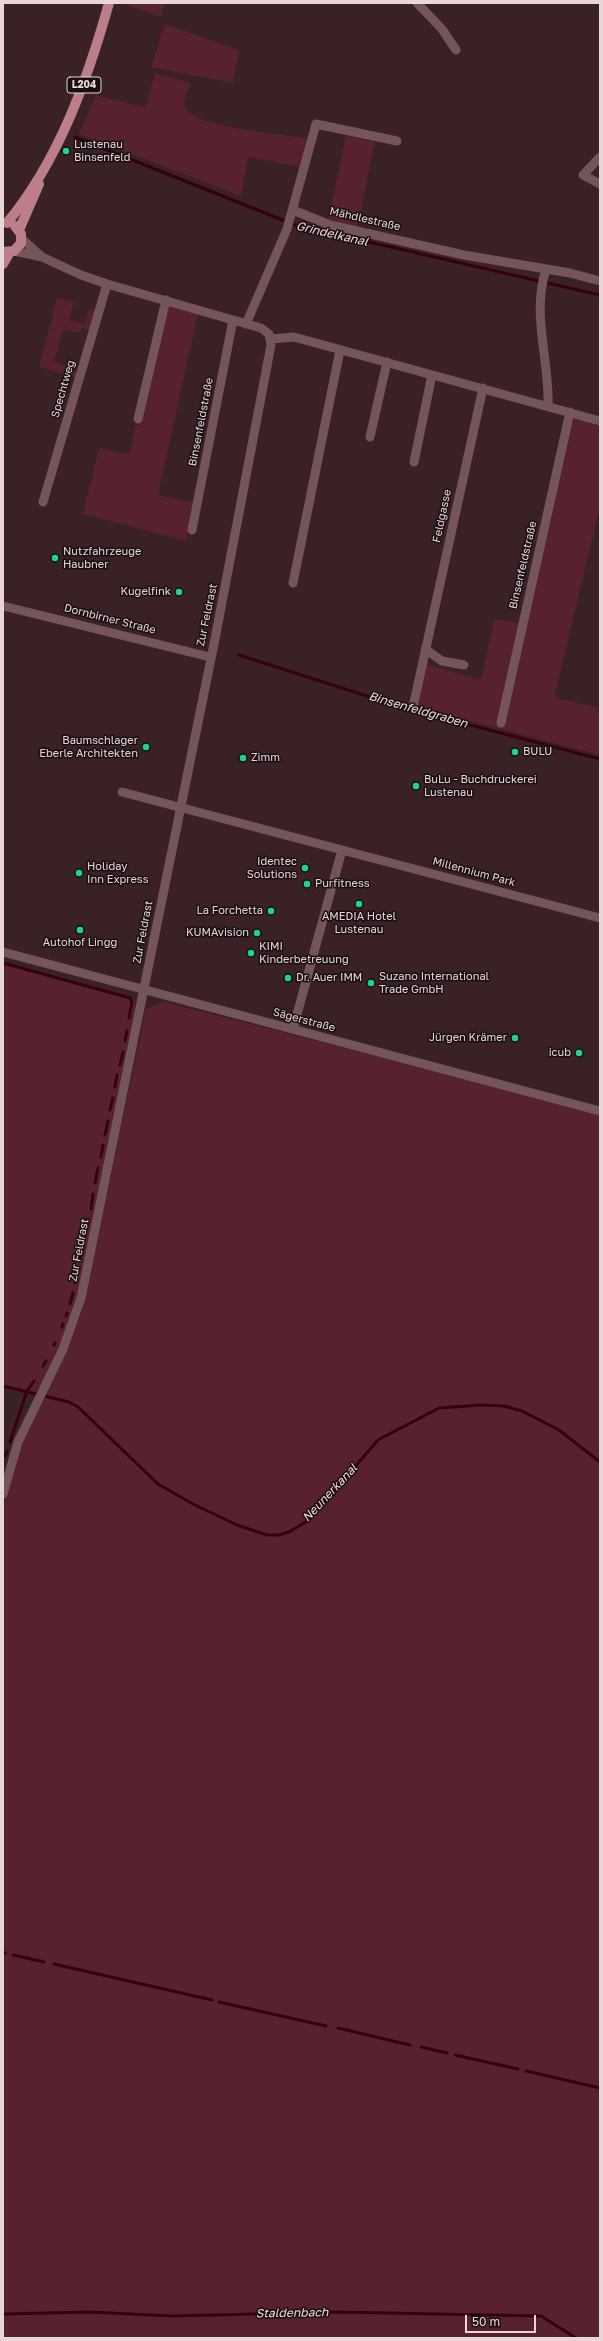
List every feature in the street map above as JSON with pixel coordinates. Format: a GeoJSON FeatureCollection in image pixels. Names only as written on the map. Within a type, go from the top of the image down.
{"type":"FeatureCollection","features":[{"type":"Feature","properties":{"kind":"main road","name":"L204"},"geometry":{"type":"LineString","coordinates":[[3,264],[9,252],[18,248],[20,234],[47,162],[78,99],[94,57],[109,3]]}},
{"type":"Feature","properties":{"kind":"main road","name":"L204"},"geometry":{"type":"LineString","coordinates":[[5,224],[47,162]]}},
{"type":"Feature","properties":{"kind":"main road","name":"L204"},"geometry":{"type":"LineString","coordinates":[[5,224],[12,224],[20,234]]}},
{"type":"Feature","properties":{"kind":"street"},"geometry":{"type":"LineString","coordinates":[[417,3],[442,29],[456,50]]}},
{"type":"Feature","properties":{"kind":"street"},"geometry":{"type":"LineString","coordinates":[[246,324],[287,229],[316,124],[397,141]]}},
{"type":"Feature","properties":{"kind":"street"},"geometry":{"type":"LineString","coordinates":[[600,157],[583,175],[600,184]]}},
{"type":"Feature","properties":{"kind":"street","name":"Mähdlestraße"},"geometry":{"type":"LineString","coordinates":[[292,212],[330,224],[464,255],[545,273],[570,273],[600,281]]}},
{"type":"Feature","properties":{"kind":"street"},"geometry":{"type":"LineString","coordinates":[[20,234],[42,257]]}},
{"type":"Feature","properties":{"kind":"street"},"geometry":{"type":"LineString","coordinates":[[9,252],[42,257],[80,275],[107,284],[246,324],[266,331],[271,339],[294,337],[600,421]]}},
{"type":"Feature","properties":{"kind":"street"},"geometry":{"type":"LineString","coordinates":[[545,273],[540,290],[548,382],[548,406]]}},
{"type":"Feature","properties":{"kind":"street","name":"Spechtweg"},"geometry":{"type":"LineString","coordinates":[[44,502],[107,284]]}},
{"type":"Feature","properties":{"kind":"street"},"geometry":{"type":"LineString","coordinates":[[138,419],[166,300]]}},
{"type":"Feature","properties":{"kind":"street","name":"Binsenfeldstraße"},"geometry":{"type":"LineString","coordinates":[[192,530],[233,320]]}},
{"type":"Feature","properties":{"kind":"street","name":"Zur Feldrast"},"geometry":{"type":"LineString","coordinates":[[3,1494],[18,1442],[68,1338],[81,1298],[180,808],[271,339]]}},
{"type":"Feature","properties":{"kind":"street"},"geometry":{"type":"LineString","coordinates":[[293,583],[340,350]]}},
{"type":"Feature","properties":{"kind":"street"},"geometry":{"type":"LineString","coordinates":[[370,437],[387,362]]}},
{"type":"Feature","properties":{"kind":"street"},"geometry":{"type":"LineString","coordinates":[[414,462],[432,375]]}},
{"type":"Feature","properties":{"kind":"street","name":"Feldgasse"},"geometry":{"type":"LineString","coordinates":[[413,706],[482,388]]}},
{"type":"Feature","properties":{"kind":"street","name":"Binsenfeldstraße"},"geometry":{"type":"LineString","coordinates":[[501,722],[570,412]]}},
{"type":"Feature","properties":{"kind":"street","name":"Dornbirner Straße"},"geometry":{"type":"LineString","coordinates":[[3,606],[210,656]]}},
{"type":"Feature","properties":{"kind":"street"},"geometry":{"type":"LineString","coordinates":[[425,649],[442,661],[464,665]]}},
{"type":"Feature","properties":{"kind":"street","name":"Millennium Park"},"geometry":{"type":"LineString","coordinates":[[122,792],[600,918]]}},
{"type":"Feature","properties":{"kind":"street"},"geometry":{"type":"LineString","coordinates":[[293,1030],[342,850]]}},
{"type":"Feature","properties":{"kind":"street","name":"Sägerstraße"},"geometry":{"type":"LineString","coordinates":[[3,952],[600,1111]]}},
{"type":"Feature","properties":{"kind":"shaded area"},"geometry":{"type":"Polygon","coordinates":[[[122,3],[165,3],[160,17],[122,3]]]}},
{"type":"Feature","properties":{"kind":"shaded area"},"geometry":{"type":"Polygon","coordinates":[[[165,24],[239,50],[233,83],[151,67],[165,24]]]}},
{"type":"Feature","properties":{"kind":"shaded area"},"geometry":{"type":"Polygon","coordinates":[[[155,73],[191,83],[184,103],[186,109],[194,116],[207,121],[242,129],[307,138],[301,167],[248,157],[241,196],[79,134],[96,95],[145,108],[155,73]]]}},
{"type":"Feature","properties":{"kind":"shaded area"},"geometry":{"type":"Polygon","coordinates":[[[346,136],[375,142],[357,227],[328,220],[346,136]]]}},
{"type":"Feature","properties":{"kind":"shaded area"},"geometry":{"type":"Polygon","coordinates":[[[57,298],[74,302],[69,320],[85,324],[89,309],[95,311],[90,330],[81,328],[80,333],[63,330],[54,362],[66,366],[65,369],[76,372],[76,378],[39,367],[57,298]]]}},
{"type":"Feature","properties":{"kind":"shaded area"},"geometry":{"type":"Polygon","coordinates":[[[170,307],[198,314],[158,495],[194,502],[186,541],[83,514],[99,448],[130,454],[135,425],[139,425],[166,310],[170,307]]]}},
{"type":"Feature","properties":{"kind":"shaded area"},"geometry":{"type":"Polygon","coordinates":[[[575,418],[600,425],[600,507],[555,694],[557,698],[600,708],[600,755],[417,707],[425,664],[481,680],[494,619],[526,624],[572,421],[575,418]]]}},
{"type":"Feature","properties":{"kind":"shaded area"},"geometry":{"type":"Polygon","coordinates":[[[3,963],[136,1001],[82,1282],[65,1336],[36,1393],[3,1386],[3,963]]]}},
{"type":"Feature","properties":{"kind":"shaded area"},"geometry":{"type":"Polygon","coordinates":[[[164,1002],[600,1113],[600,2338],[3,2338],[3,1507],[22,1441],[81,1314],[146,1009],[164,1002]]]}},
{"type":"Feature","properties":{"kind":"waterway","name":"Grindelkanal"},"geometry":{"type":"LineString","coordinates":[[75,137],[295,225],[600,295]]}},
{"type":"Feature","properties":{"kind":"waterway","name":"Binsenfeldgraben"},"geometry":{"type":"LineString","coordinates":[[239,655],[398,706],[600,759]]}},
{"type":"Feature","properties":{"kind":"waterway"},"geometry":{"type":"LineString","coordinates":[[3,963],[130,998],[132,1002],[129,1018]]}},
{"type":"Feature","properties":{"kind":"waterway"},"geometry":{"type":"LineString","coordinates":[[125,1041],[127,1031]]}},
{"type":"Feature","properties":{"kind":"waterway"},"geometry":{"type":"LineString","coordinates":[[120,1065],[123,1052]]}},
{"type":"Feature","properties":{"kind":"waterway"},"geometry":{"type":"LineString","coordinates":[[115,1087],[117,1075]]}},
{"type":"Feature","properties":{"kind":"waterway"},"geometry":{"type":"LineString","coordinates":[[110,1110],[113,1098]]}},
{"type":"Feature","properties":{"kind":"waterway"},"geometry":{"type":"LineString","coordinates":[[105,1135],[108,1121]]}},
{"type":"Feature","properties":{"kind":"waterway"},"geometry":{"type":"LineString","coordinates":[[101,1157],[103,1145]]}},
{"type":"Feature","properties":{"kind":"waterway"},"geometry":{"type":"LineString","coordinates":[[95,1183],[98,1168]]}},
{"type":"Feature","properties":{"kind":"waterway"},"geometry":{"type":"LineString","coordinates":[[91,1209],[93,1194]]}},
{"type":"Feature","properties":{"kind":"waterway"},"geometry":{"type":"LineString","coordinates":[[85,1236],[88,1219]]}},
{"type":"Feature","properties":{"kind":"waterway"},"geometry":{"type":"LineString","coordinates":[[80,1260],[83,1245]]}},
{"type":"Feature","properties":{"kind":"waterway"},"geometry":{"type":"LineString","coordinates":[[75,1283],[78,1270]]}},
{"type":"Feature","properties":{"kind":"waterway"},"geometry":{"type":"LineString","coordinates":[[70,1304],[73,1293]]}},
{"type":"Feature","properties":{"kind":"waterway"},"geometry":{"type":"LineString","coordinates":[[43,1366],[46,1361]]}},
{"type":"Feature","properties":{"kind":"waterway"},"geometry":{"type":"LineString","coordinates":[[10,1442],[27,1391],[34,1381]]}},
{"type":"Feature","properties":{"kind":"waterway","name":"Neunerkanal"},"geometry":{"type":"LineString","coordinates":[[3,1386],[69,1402],[78,1407],[158,1484],[193,1504],[237,1525],[267,1535],[279,1535],[289,1532],[309,1520],[378,1440],[439,1408],[481,1405],[504,1406],[522,1411],[559,1430],[600,1462]]}},
{"type":"Feature","properties":{"kind":"waterway"},"geometry":{"type":"LineString","coordinates":[[5,1456],[7,1451]]}},
{"type":"Feature","properties":{"kind":"waterway"},"geometry":{"type":"LineString","coordinates":[[13,1955],[44,1962]]}},
{"type":"Feature","properties":{"kind":"waterway"},"geometry":{"type":"LineString","coordinates":[[54,1964],[212,2000]]}},
{"type":"Feature","properties":{"kind":"waterway"},"geometry":{"type":"LineString","coordinates":[[219,2002],[326,2026]]}},
{"type":"Feature","properties":{"kind":"waterway"},"geometry":{"type":"LineString","coordinates":[[338,2028],[410,2045]]}},
{"type":"Feature","properties":{"kind":"waterway"},"geometry":{"type":"LineString","coordinates":[[421,2047],[447,2053]]}},
{"type":"Feature","properties":{"kind":"waterway"},"geometry":{"type":"LineString","coordinates":[[455,2055],[518,2069]]}},
{"type":"Feature","properties":{"kind":"waterway"},"geometry":{"type":"LineString","coordinates":[[526,2071],[600,2088]]}},
{"type":"Feature","properties":{"kind":"waterway","name":"Staldenbach"},"geometry":{"type":"LineString","coordinates":[[3,2314],[89,2312],[172,2316],[336,2312],[541,2316],[576,2338]]}},
{"type":"Feature","properties":{"kind":"place","name":"Lustenau Binsenfeld"},"geometry":{"type":"Point","coordinates":[66,151]}},
{"type":"Feature","properties":{"kind":"place","name":"Nutzfahrzeuge Haubner"},"geometry":{"type":"Point","coordinates":[55,558]}},
{"type":"Feature","properties":{"kind":"place","name":"Kugelfink"},"geometry":{"type":"Point","coordinates":[179,592]}},
{"type":"Feature","properties":{"kind":"place","name":"Baumschlager Eberle Architekten"},"geometry":{"type":"Point","coordinates":[146,747]}},
{"type":"Feature","properties":{"kind":"place","name":"BULU"},"geometry":{"type":"Point","coordinates":[515,752]}},
{"type":"Feature","properties":{"kind":"place","name":"Zimm"},"geometry":{"type":"Point","coordinates":[243,758]}},
{"type":"Feature","properties":{"kind":"place","name":"BuLu - Buchdruckerei Lustenau"},"geometry":{"type":"Point","coordinates":[416,786]}},
{"type":"Feature","properties":{"kind":"place","name":"Identec Solutions"},"geometry":{"type":"Point","coordinates":[305,868]}},
{"type":"Feature","properties":{"kind":"place","name":"Holiday Inn Express"},"geometry":{"type":"Point","coordinates":[79,873]}},
{"type":"Feature","properties":{"kind":"place","name":"Purfitness"},"geometry":{"type":"Point","coordinates":[307,884]}},
{"type":"Feature","properties":{"kind":"place","name":"AMEDIA Hotel Lustenau"},"geometry":{"type":"Point","coordinates":[359,904]}},
{"type":"Feature","properties":{"kind":"place","name":"La Forchetta"},"geometry":{"type":"Point","coordinates":[271,911]}},
{"type":"Feature","properties":{"kind":"place","name":"Autohof Lingg"},"geometry":{"type":"Point","coordinates":[80,930]}},
{"type":"Feature","properties":{"kind":"place","name":"KUMAvision"},"geometry":{"type":"Point","coordinates":[257,933]}},
{"type":"Feature","properties":{"kind":"place","name":"KIMI Kinderbetreuung"},"geometry":{"type":"Point","coordinates":[251,953]}},
{"type":"Feature","properties":{"kind":"place","name":"Dr. Auer IMM"},"geometry":{"type":"Point","coordinates":[288,978]}},
{"type":"Feature","properties":{"kind":"place","name":"Suzano International Trade GmbH"},"geometry":{"type":"Point","coordinates":[371,983]}},
{"type":"Feature","properties":{"kind":"place","name":"Jürgen Krämer"},"geometry":{"type":"Point","coordinates":[515,1038]}},
{"type":"Feature","properties":{"kind":"place","name":"icub"},"geometry":{"type":"Point","coordinates":[579,1053]}}]}
